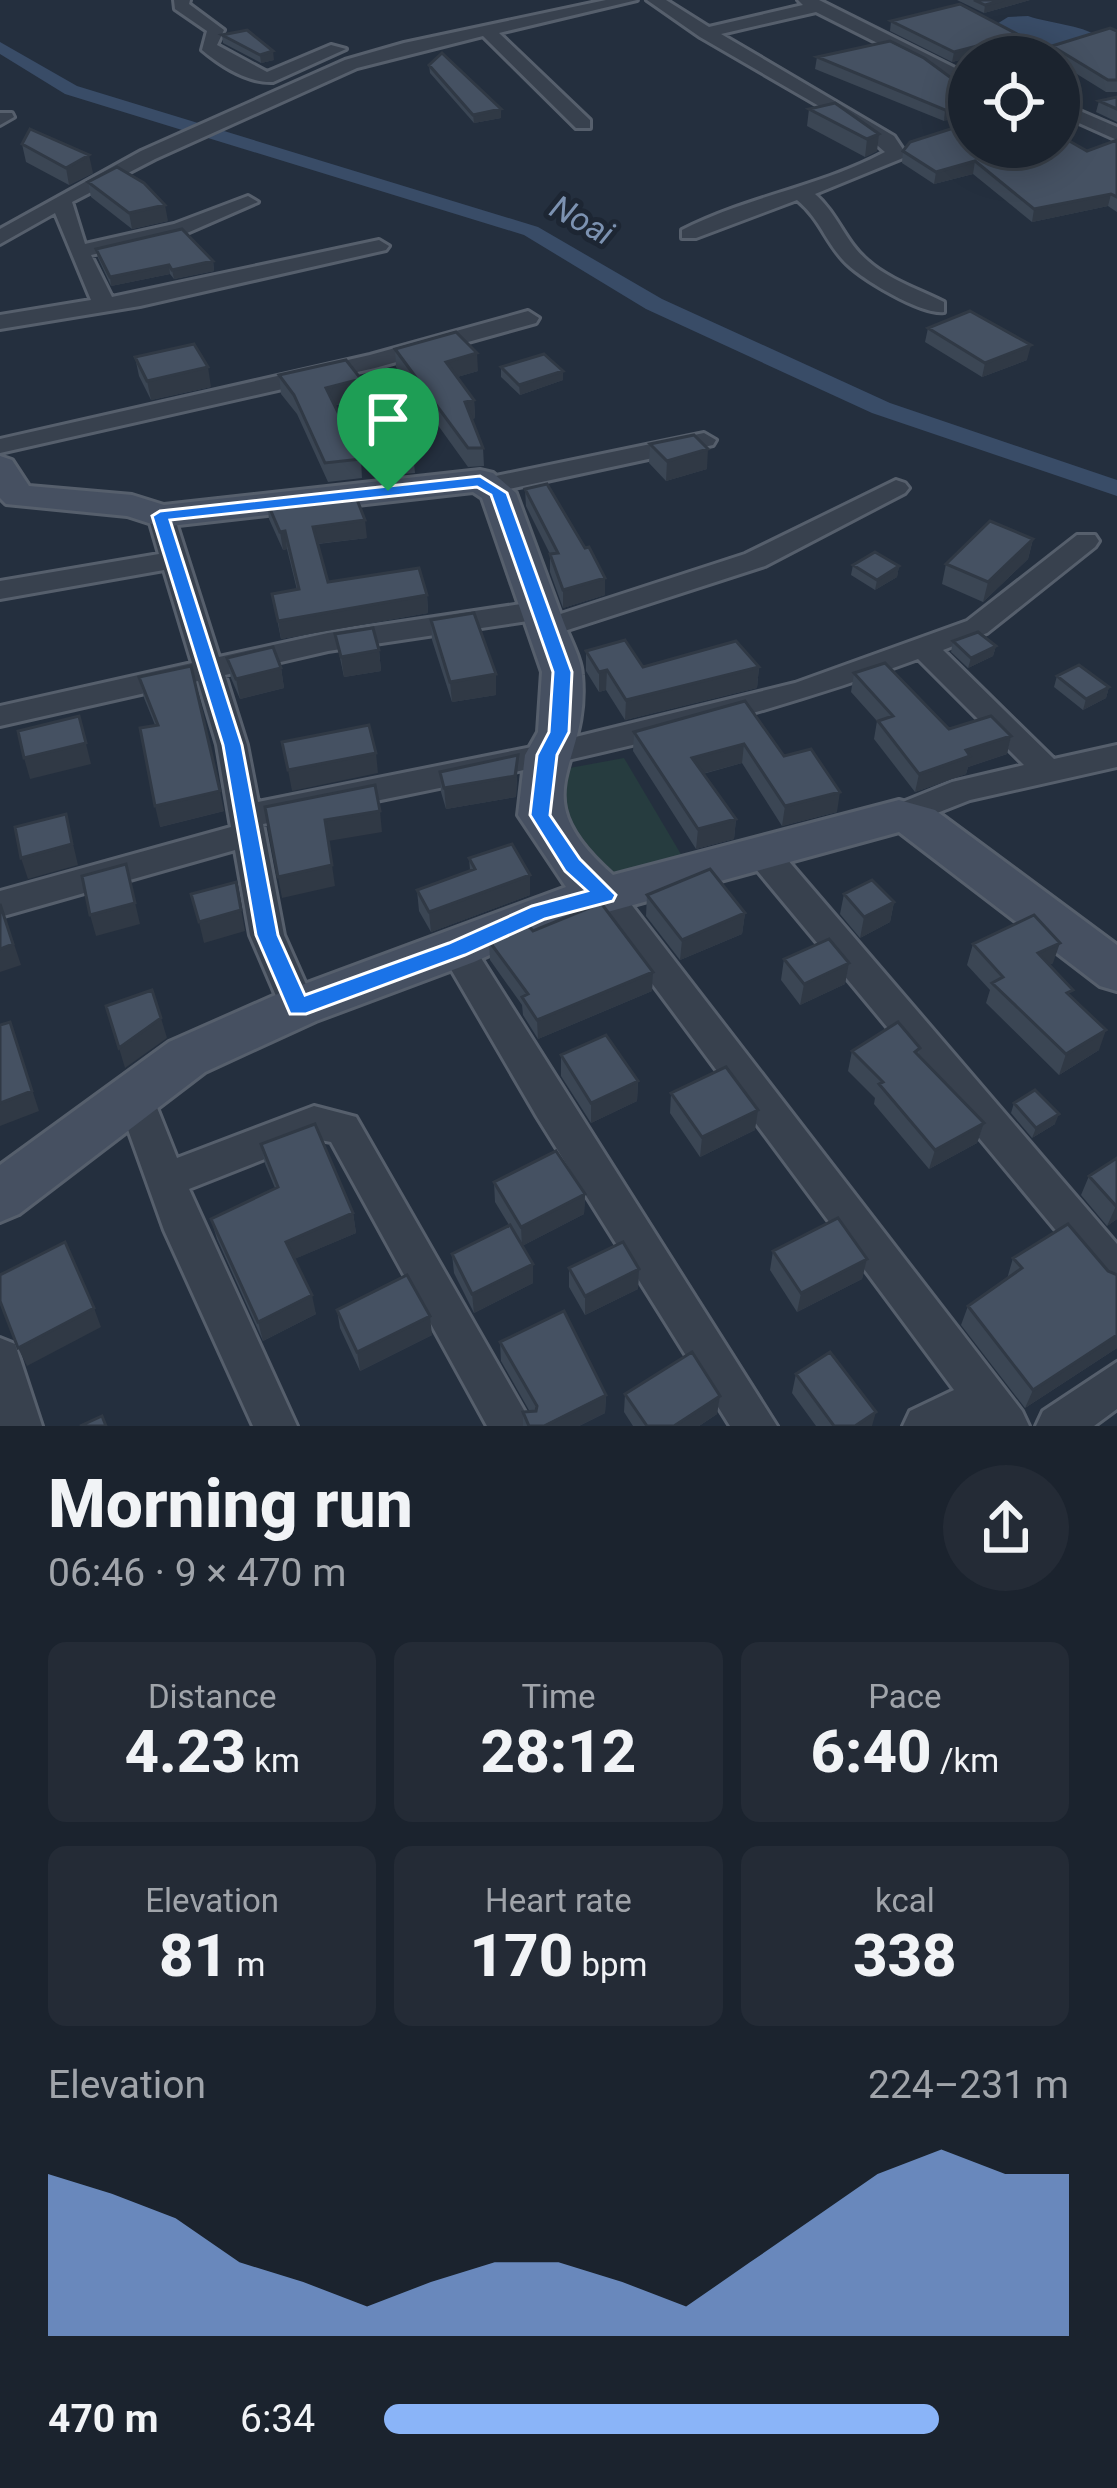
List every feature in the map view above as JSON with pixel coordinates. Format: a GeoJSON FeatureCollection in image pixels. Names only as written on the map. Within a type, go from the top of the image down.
{"type":"FeatureCollection","features":[{"type":"Feature","properties":{"kind":"street"},"geometry":{"type":"LineString","coordinates":[[182,0],[181,6],[216,30],[208,46],[225,60],[267,78],[363,39],[397,50]]}},
{"type":"Feature","properties":{"kind":"street"},"geometry":{"type":"LineString","coordinates":[[0,238],[148,154],[351,64],[628,0]]}},
{"type":"Feature","properties":{"kind":"street"},"geometry":{"type":"LineString","coordinates":[[655,0],[706,33],[780,67],[904,146],[873,168],[751,205],[689,234]]}},
{"type":"Feature","properties":{"kind":"street"},"geometry":{"type":"LineString","coordinates":[[706,33],[813,3],[948,72]]}},
{"type":"Feature","properties":{"kind":"street"},"geometry":{"type":"LineString","coordinates":[[487,31],[583,124]]}},
{"type":"Feature","properties":{"kind":"street"},"geometry":{"type":"LineString","coordinates":[[850,52],[890,43]]}},
{"type":"Feature","properties":{"kind":"street"},"geometry":{"type":"LineString","coordinates":[[1080,105],[1104,102]]}},
{"type":"Feature","properties":{"kind":"street"},"geometry":{"type":"LineString","coordinates":[[1080,116],[1117,134]]}},
{"type":"Feature","properties":{"kind":"street"},"geometry":{"type":"LineString","coordinates":[[800,191],[827,215],[846,251],[863,268],[936,307]]}},
{"type":"Feature","properties":{"kind":"street"},"geometry":{"type":"LineString","coordinates":[[61,200],[78,252],[104,304]]}},
{"type":"Feature","properties":{"kind":"street"},"geometry":{"type":"LineString","coordinates":[[78,252],[180,229],[248,202]]}},
{"type":"Feature","properties":{"kind":"street"},"geometry":{"type":"LineString","coordinates":[[0,322],[380,246]]}},
{"type":"Feature","properties":{"kind":"street"},"geometry":{"type":"LineString","coordinates":[[0,446],[375,361],[528,319]]}},
{"type":"Feature","properties":{"kind":"street"},"geometry":{"type":"LineString","coordinates":[[0,467],[4,482],[20,496],[132,506],[160,516],[480,481],[491,485],[704,440]]}},
{"type":"Feature","properties":{"kind":"street"},"geometry":{"type":"LineString","coordinates":[[491,485],[562,672],[559,732],[547,755],[540,815],[572,865],[605,895],[996,1412],[925,1426]]}},
{"type":"Feature","properties":{"kind":"street"},"geometry":{"type":"LineString","coordinates":[[0,716],[328,642],[543,619],[755,560],[896,488]]}},
{"type":"Feature","properties":{"kind":"street"},"geometry":{"type":"LineString","coordinates":[[160,516],[232,745],[267,935],[298,1007]]}},
{"type":"Feature","properties":{"kind":"street"},"geometry":{"type":"LineString","coordinates":[[0,904],[246,825],[783,697],[925,649],[977,626],[1086,541]]}},
{"type":"Feature","properties":{"kind":"street"},"geometry":{"type":"LineString","coordinates":[[0,590],[177,559]]}},
{"type":"Feature","properties":{"kind":"street"},"geometry":{"type":"LineString","coordinates":[[925,649],[1046,770]]}},
{"type":"Feature","properties":{"kind":"street"},"geometry":{"type":"LineString","coordinates":[[0,1197],[187,1057],[298,1007],[457,949],[540,912],[899,816],[963,790],[1117,756]]}},
{"type":"Feature","properties":{"kind":"street"},"geometry":{"type":"LineString","coordinates":[[899,816],[919,822],[1117,972]]}},
{"type":"Feature","properties":{"kind":"street"},"geometry":{"type":"LineString","coordinates":[[762,853],[1117,1274]]}},
{"type":"Feature","properties":{"kind":"street"},"geometry":{"type":"LineString","coordinates":[[457,949],[550,1106],[755,1426]]}},
{"type":"Feature","properties":{"kind":"street"},"geometry":{"type":"LineString","coordinates":[[135,1096],[216,1305],[274,1426]]}},
{"type":"Feature","properties":{"kind":"street"},"geometry":{"type":"LineString","coordinates":[[166,1180],[314,1122],[343,1129],[511,1426]]}},
{"type":"Feature","properties":{"kind":"street"},"geometry":{"type":"LineString","coordinates":[[0,1358],[20,1426]]}},
{"type":"Feature","properties":{"kind":"street"},"geometry":{"type":"LineString","coordinates":[[1058,1426],[1117,1383]]}},
{"type":"Feature","properties":{"kind":"green space"},"geometry":{"type":"Polygon","coordinates":[[[624,758],[682,856],[605,875],[568,831],[564,769],[624,758]]]}},
{"type":"Feature","properties":{"kind":"water"},"geometry":{"type":"Polygon","coordinates":[[[1028,16],[1100,37],[1080,46],[1080,36],[999,36],[992,27],[1008,17],[1028,16]]]}},
{"type":"Feature","properties":{"kind":"building"},"geometry":{"type":"Polygon","coordinates":[[[960,4],[1019,35],[948,36],[948,49],[891,21],[960,4]]]}},
{"type":"Feature","properties":{"kind":"building"},"geometry":{"type":"Polygon","coordinates":[[[1110,28],[1117,31],[1117,80],[1108,80],[1080,63],[1080,37],[1110,28]]]}},
{"type":"Feature","properties":{"kind":"building"},"geometry":{"type":"Polygon","coordinates":[[[247,30],[273,51],[260,55],[222,35],[247,30]]]}},
{"type":"Feature","properties":{"kind":"building"},"geometry":{"type":"Polygon","coordinates":[[[890,41],[948,76],[948,109],[945,110],[817,57],[890,41]]]}},
{"type":"Feature","properties":{"kind":"building"},"geometry":{"type":"Polygon","coordinates":[[[442,53],[501,109],[473,115],[429,65],[442,53]]]}},
{"type":"Feature","properties":{"kind":"building"},"geometry":{"type":"Polygon","coordinates":[[[1117,97],[1117,109],[1099,101],[1117,97]]]}},
{"type":"Feature","properties":{"kind":"building"},"geometry":{"type":"Polygon","coordinates":[[[835,103],[879,134],[867,139],[809,109],[835,103]]]}},
{"type":"Feature","properties":{"kind":"building"},"geometry":{"type":"Polygon","coordinates":[[[30,129],[89,155],[66,168],[22,144],[30,129]]]}},
{"type":"Feature","properties":{"kind":"building"},"geometry":{"type":"Polygon","coordinates":[[[948,130],[950,168],[936,172],[903,151],[910,142],[948,130]]]}},
{"type":"Feature","properties":{"kind":"building"},"geometry":{"type":"Polygon","coordinates":[[[1117,140],[1117,197],[1111,194],[1034,209],[984,168],[1080,168],[1080,147],[1087,151],[1117,140]]]}},
{"type":"Feature","properties":{"kind":"building"},"geometry":{"type":"Polygon","coordinates":[[[117,167],[144,183],[165,205],[129,213],[88,182],[117,167]]]}},
{"type":"Feature","properties":{"kind":"building"},"geometry":{"type":"Polygon","coordinates":[[[182,229],[213,261],[110,277],[96,249],[182,229]]]}},
{"type":"Feature","properties":{"kind":"building"},"geometry":{"type":"Polygon","coordinates":[[[970,311],[1031,345],[985,363],[928,328],[970,311]]]}},
{"type":"Feature","properties":{"kind":"building"},"geometry":{"type":"Polygon","coordinates":[[[456,332],[477,353],[446,362],[474,400],[465,402],[483,448],[468,448],[395,349],[456,332]]]}},
{"type":"Feature","properties":{"kind":"building"},"geometry":{"type":"Polygon","coordinates":[[[194,344],[208,367],[147,381],[135,357],[194,344]]]}},
{"type":"Feature","properties":{"kind":"building"},"geometry":{"type":"Polygon","coordinates":[[[544,354],[563,371],[519,385],[501,367],[544,354]]]}},
{"type":"Feature","properties":{"kind":"building"},"geometry":{"type":"Polygon","coordinates":[[[346,360],[361,379],[326,388],[361,459],[325,463],[294,395],[279,375],[346,360]]]}},
{"type":"Feature","properties":{"kind":"building"},"geometry":{"type":"Polygon","coordinates":[[[694,435],[708,449],[667,461],[650,444],[694,435]]]}},
{"type":"Feature","properties":{"kind":"building"},"geometry":{"type":"Polygon","coordinates":[[[402,443],[414,463],[389,466],[379,448],[402,443]]]}},
{"type":"Feature","properties":{"kind":"building"},"geometry":{"type":"Polygon","coordinates":[[[547,484],[605,578],[563,590],[550,554],[558,553],[525,489],[547,484]]]}},
{"type":"Feature","properties":{"kind":"building"},"geometry":{"type":"Polygon","coordinates":[[[354,492],[365,520],[313,527],[328,582],[419,568],[427,595],[278,621],[272,594],[299,589],[285,531],[280,532],[267,502],[354,492]]]}},
{"type":"Feature","properties":{"kind":"building"},"geometry":{"type":"Polygon","coordinates":[[[990,521],[1033,539],[988,582],[946,564],[990,521]]]}},
{"type":"Feature","properties":{"kind":"building"},"geometry":{"type":"Polygon","coordinates":[[[875,552],[899,566],[877,580],[853,565],[875,552]]]}},
{"type":"Feature","properties":{"kind":"building"},"geometry":{"type":"Polygon","coordinates":[[[474,613],[496,674],[450,682],[431,620],[474,613]]]}},
{"type":"Feature","properties":{"kind":"building"},"geometry":{"type":"Polygon","coordinates":[[[373,628],[379,650],[341,657],[335,634],[373,628]]]}},
{"type":"Feature","properties":{"kind":"building"},"geometry":{"type":"Polygon","coordinates":[[[978,632],[996,646],[971,658],[953,641],[978,632]]]}},
{"type":"Feature","properties":{"kind":"building"},"geometry":{"type":"Polygon","coordinates":[[[625,640],[643,667],[736,641],[759,667],[626,700],[607,670],[599,672],[586,651],[625,640]]]}},
{"type":"Feature","properties":{"kind":"building"},"geometry":{"type":"Polygon","coordinates":[[[273,647],[281,668],[236,679],[227,658],[273,647]]]}},
{"type":"Feature","properties":{"kind":"building"},"geometry":{"type":"Polygon","coordinates":[[[885,663],[949,729],[991,716],[1011,736],[966,750],[970,756],[919,774],[878,721],[893,716],[854,673],[885,663]]]}},
{"type":"Feature","properties":{"kind":"building"},"geometry":{"type":"Polygon","coordinates":[[[1079,665],[1109,687],[1086,699],[1057,676],[1079,665]]]}},
{"type":"Feature","properties":{"kind":"building"},"geometry":{"type":"Polygon","coordinates":[[[191,666],[220,791],[155,806],[140,728],[158,725],[139,677],[191,666]]]}},
{"type":"Feature","properties":{"kind":"building"},"geometry":{"type":"Polygon","coordinates":[[[745,701],[784,756],[811,749],[840,792],[785,806],[744,744],[692,758],[736,819],[698,829],[634,732],[745,701]]]}},
{"type":"Feature","properties":{"kind":"building"},"geometry":{"type":"Polygon","coordinates":[[[79,716],[86,743],[24,758],[18,731],[79,716]]]}},
{"type":"Feature","properties":{"kind":"building"},"geometry":{"type":"Polygon","coordinates":[[[369,725],[376,753],[288,770],[282,742],[369,725]]]}},
{"type":"Feature","properties":{"kind":"building"},"geometry":{"type":"Polygon","coordinates":[[[518,755],[515,776],[444,788],[440,772],[518,755]]]}},
{"type":"Feature","properties":{"kind":"building"},"geometry":{"type":"Polygon","coordinates":[[[375,785],[380,811],[325,820],[332,865],[278,877],[265,807],[375,785]]]}},
{"type":"Feature","properties":{"kind":"building"},"geometry":{"type":"Polygon","coordinates":[[[66,814],[72,844],[21,858],[15,827],[66,814]]]}},
{"type":"Feature","properties":{"kind":"building"},"geometry":{"type":"Polygon","coordinates":[[[512,844],[530,875],[429,912],[417,890],[475,869],[469,858],[512,844]]]}},
{"type":"Feature","properties":{"kind":"building"},"geometry":{"type":"Polygon","coordinates":[[[126,864],[135,903],[90,915],[82,876],[126,864]]]}},
{"type":"Feature","properties":{"kind":"building"},"geometry":{"type":"Polygon","coordinates":[[[710,869],[745,913],[682,940],[647,895],[710,869]]]}},
{"type":"Feature","properties":{"kind":"building"},"geometry":{"type":"Polygon","coordinates":[[[872,880],[894,902],[864,917],[844,894],[872,880]]]}},
{"type":"Feature","properties":{"kind":"building"},"geometry":{"type":"Polygon","coordinates":[[[236,882],[241,910],[199,922],[191,894],[236,882]]]}},
{"type":"Feature","properties":{"kind":"building"},"geometry":{"type":"Polygon","coordinates":[[[601,903],[653,972],[537,1020],[522,997],[528,994],[489,941],[527,924],[533,931],[601,903]]]}},
{"type":"Feature","properties":{"kind":"building"},"geometry":{"type":"Polygon","coordinates":[[[0,904],[13,944],[0,949],[0,904]]]}},
{"type":"Feature","properties":{"kind":"building"},"geometry":{"type":"Polygon","coordinates":[[[1034,915],[1060,943],[1038,953],[1073,990],[1067,993],[1106,1030],[1066,1054],[992,983],[1003,977],[973,944],[1034,915]]]}},
{"type":"Feature","properties":{"kind":"building"},"geometry":{"type":"Polygon","coordinates":[[[829,939],[849,963],[804,984],[784,959],[829,939]]]}},
{"type":"Feature","properties":{"kind":"building"},"geometry":{"type":"Polygon","coordinates":[[[152,990],[161,1018],[119,1048],[106,1006],[152,990]]]}},
{"type":"Feature","properties":{"kind":"building"},"geometry":{"type":"Polygon","coordinates":[[[10,1022],[32,1091],[0,1103],[0,1025],[10,1022]]]}},
{"type":"Feature","properties":{"kind":"building"},"geometry":{"type":"Polygon","coordinates":[[[898,1022],[920,1048],[915,1052],[984,1123],[935,1150],[879,1084],[883,1082],[852,1051],[898,1022]]]}},
{"type":"Feature","properties":{"kind":"building"},"geometry":{"type":"Polygon","coordinates":[[[606,1035],[638,1081],[591,1103],[561,1055],[606,1035]]]}},
{"type":"Feature","properties":{"kind":"building"},"geometry":{"type":"Polygon","coordinates":[[[726,1067],[758,1110],[702,1137],[671,1093],[726,1067]]]}},
{"type":"Feature","properties":{"kind":"building"},"geometry":{"type":"Polygon","coordinates":[[[1035,1090],[1059,1114],[1036,1128],[1014,1103],[1035,1090]]]}},
{"type":"Feature","properties":{"kind":"building"},"geometry":{"type":"Polygon","coordinates":[[[315,1124],[353,1213],[286,1242],[312,1295],[258,1322],[211,1219],[278,1187],[261,1144],[315,1124]]]}},
{"type":"Feature","properties":{"kind":"building"},"geometry":{"type":"Polygon","coordinates":[[[556,1151],[585,1194],[521,1227],[494,1182],[556,1151]]]}},
{"type":"Feature","properties":{"kind":"building"},"geometry":{"type":"Polygon","coordinates":[[[1117,1158],[1117,1205],[1116,1206],[1089,1176],[1117,1158]]]}},
{"type":"Feature","properties":{"kind":"building"},"geometry":{"type":"Polygon","coordinates":[[[838,1218],[867,1259],[801,1293],[773,1251],[838,1218]]]}},
{"type":"Feature","properties":{"kind":"building"},"geometry":{"type":"Polygon","coordinates":[[[1068,1224],[1108,1271],[1117,1275],[1117,1335],[1033,1390],[968,1306],[1022,1268],[1013,1258],[1068,1224]]]}},
{"type":"Feature","properties":{"kind":"building"},"geometry":{"type":"Polygon","coordinates":[[[510,1225],[533,1264],[472,1294],[452,1254],[510,1225]]]}},
{"type":"Feature","properties":{"kind":"building"},"geometry":{"type":"Polygon","coordinates":[[[65,1242],[94,1308],[18,1348],[0,1301],[0,1275],[65,1242]]]}},
{"type":"Feature","properties":{"kind":"building"},"geometry":{"type":"Polygon","coordinates":[[[623,1242],[639,1269],[585,1296],[569,1268],[623,1242]]]}},
{"type":"Feature","properties":{"kind":"building"},"geometry":{"type":"Polygon","coordinates":[[[407,1275],[430,1316],[357,1352],[337,1310],[407,1275]]]}},
{"type":"Feature","properties":{"kind":"building"},"geometry":{"type":"Polygon","coordinates":[[[564,1311],[606,1395],[544,1426],[529,1426],[523,1412],[536,1411],[537,1406],[500,1342],[564,1311]]]}},
{"type":"Feature","properties":{"kind":"building"},"geometry":{"type":"Polygon","coordinates":[[[692,1352],[720,1396],[674,1426],[647,1426],[625,1394],[692,1352]]]}},
{"type":"Feature","properties":{"kind":"building"},"geometry":{"type":"Polygon","coordinates":[[[830,1352],[876,1412],[855,1426],[834,1426],[796,1374],[830,1352]]]}},
{"type":"Feature","properties":{"kind":"building"},"geometry":{"type":"Polygon","coordinates":[[[102,1416],[106,1426],[80,1426],[102,1416]]]}},
{"type":"Feature","properties":{"kind":"waterway","name":"Noai"},"geometry":{"type":"LineString","coordinates":[[0,47],[71,90],[531,231],[654,304],[881,408],[1117,488]]}},
{"type":"Feature","properties":{"kind":"route"},"geometry":{"type":"LineString","coordinates":[[480,481],[498,493],[562,672],[559,732],[547,755],[540,815],[572,865],[605,895],[540,912],[457,949],[298,1007],[267,935],[232,745],[160,516],[388,491],[480,481]]}}]}
